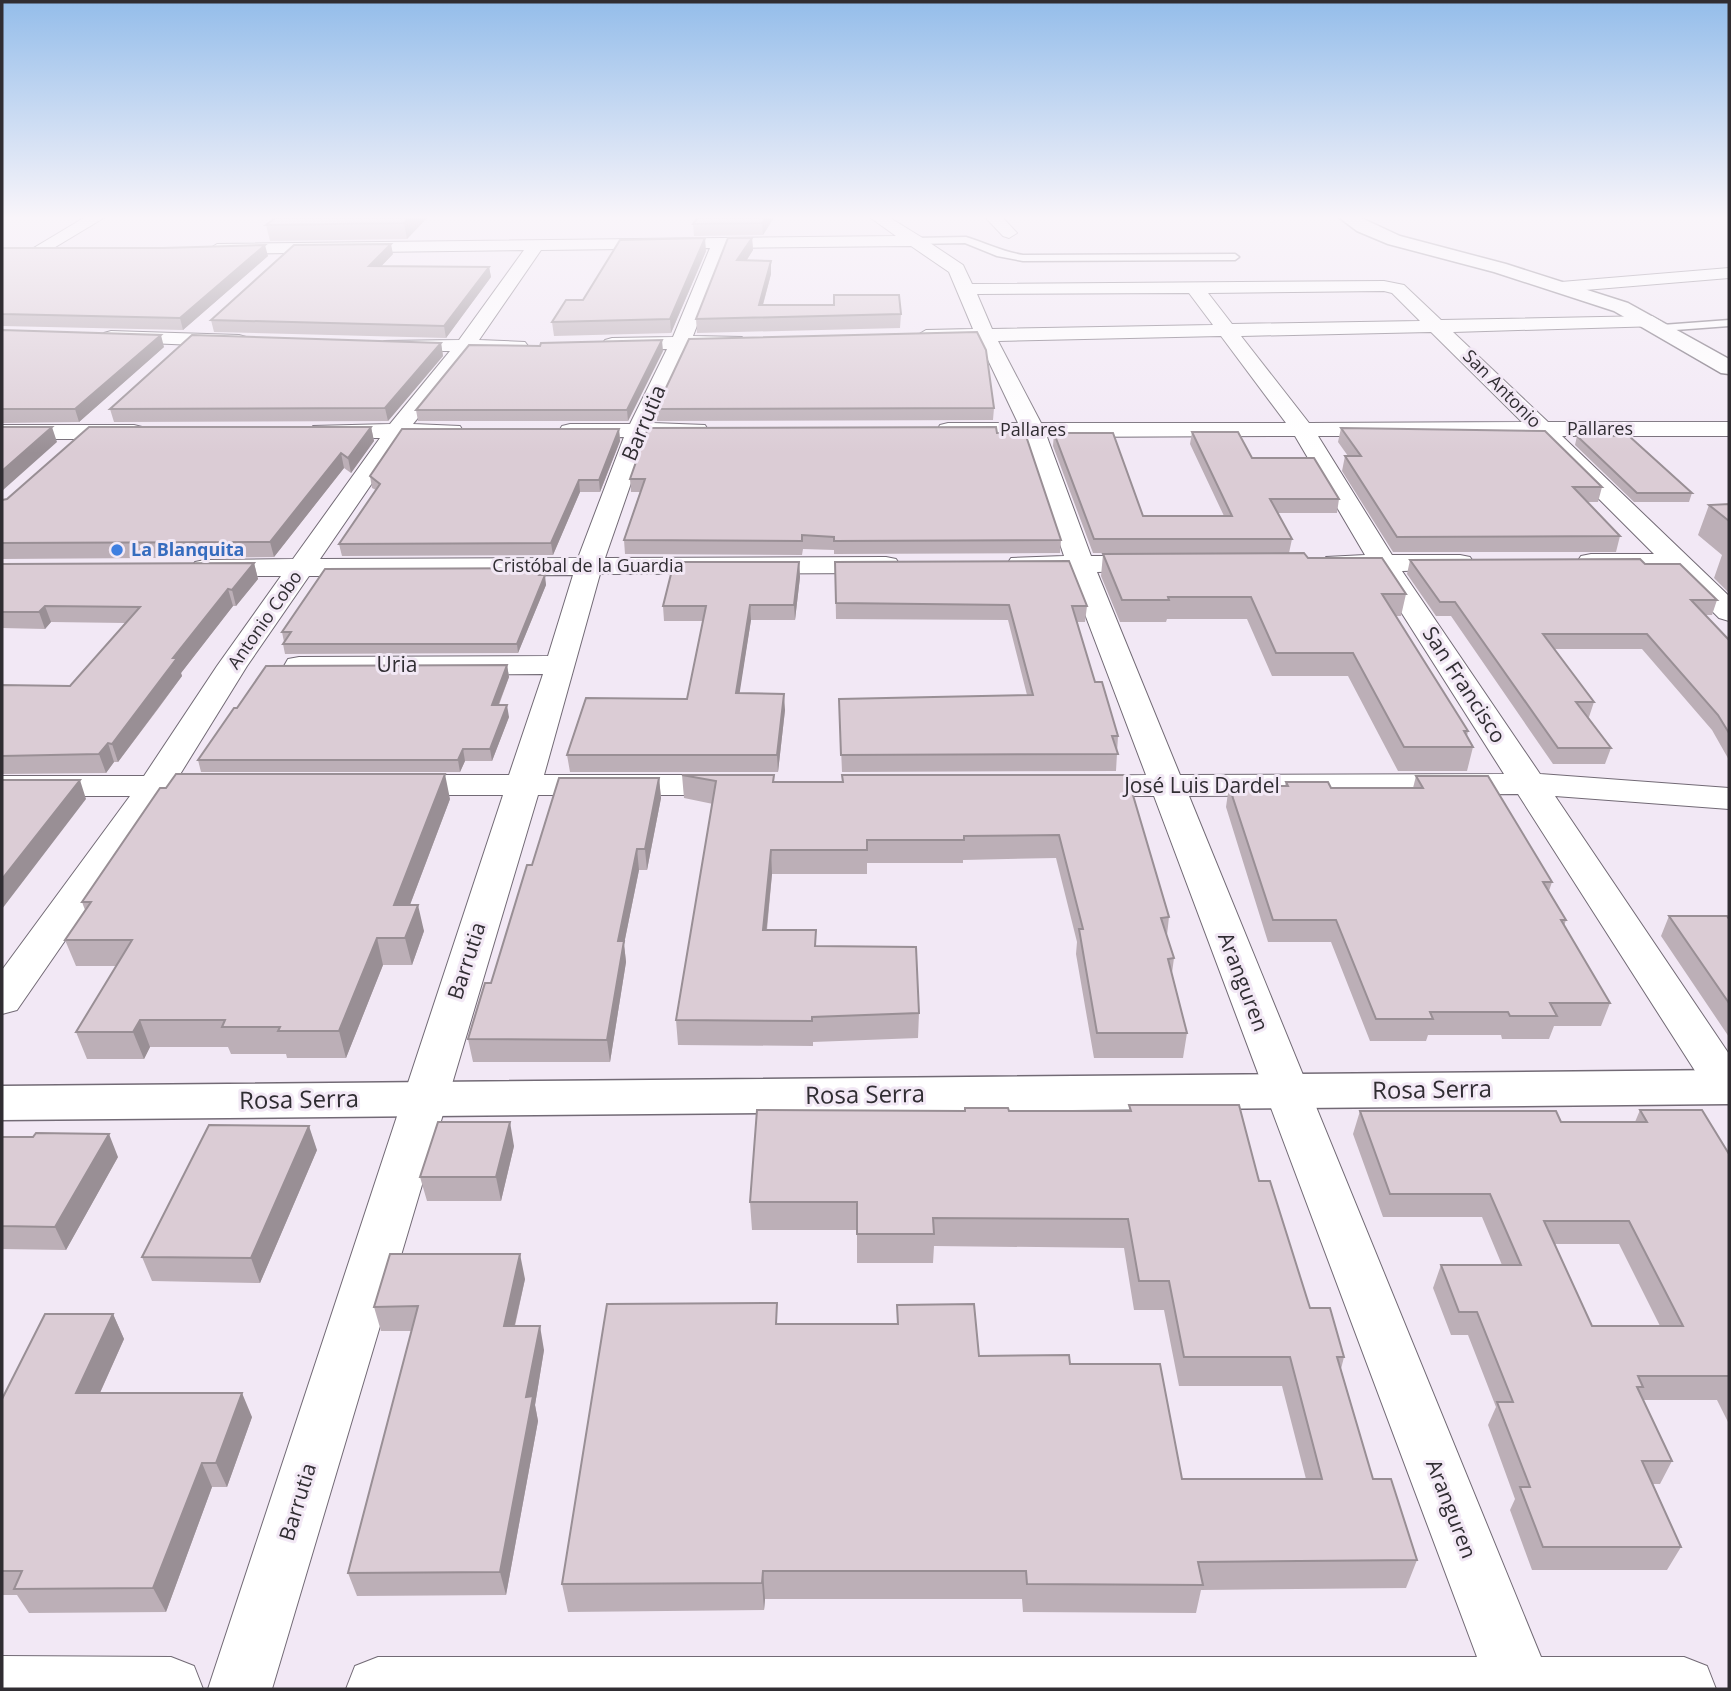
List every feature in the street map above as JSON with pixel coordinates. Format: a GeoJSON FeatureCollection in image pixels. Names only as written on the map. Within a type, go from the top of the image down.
{"type":"FeatureCollection","features":[{"type":"Feature","properties":{"kind":"street","name":"Antonio Cobo"},"geometry":{"type":"LineString","coordinates":[[2,1000],[155,786],[232,666],[396,431],[464,347],[501,295]]}},
{"type":"Feature","properties":{"kind":"street","name":"Barrutia"},"geometry":{"type":"LineString","coordinates":[[240,1689],[423,1099],[562,664],[589,566],[638,431],[700,295]]}},
{"type":"Feature","properties":{"kind":"street","name":"Aranguren"},"geometry":{"type":"LineString","coordinates":[[968,295],[1033,430],[1080,564],[1521,1687]]}},
{"type":"Feature","properties":{"kind":"street","name":"San Francisco"},"geometry":{"type":"LineString","coordinates":[[1200,295],[1302,429],[1383,563],[1729,1087]]}},
{"type":"Feature","properties":{"kind":"street","name":"San Antonio"},"geometry":{"type":"LineString","coordinates":[[1402,295],[1438,325],[1729,612]]}},
{"type":"Feature","properties":{"kind":"street"},"geometry":{"type":"LineString","coordinates":[[1587,295],[1657,325],[1729,368]]}},
{"type":"Feature","properties":{"kind":"street"},"geometry":{"type":"LineString","coordinates":[[170,358],[210,321]]}},
{"type":"Feature","properties":{"kind":"street"},"geometry":{"type":"LineString","coordinates":[[902,337],[1438,325],[1657,325]]}},
{"type":"Feature","properties":{"kind":"street"},"geometry":{"type":"LineString","coordinates":[[96,337],[259,341]]}},
{"type":"Feature","properties":{"kind":"street"},"geometry":{"type":"LineString","coordinates":[[599,345],[749,341]]}},
{"type":"Feature","properties":{"kind":"street"},"geometry":{"type":"LineString","coordinates":[[368,344],[532,346]]}},
{"type":"Feature","properties":{"kind":"street"},"geometry":{"type":"LineString","coordinates":[[60,457],[109,413]]}},
{"type":"Feature","properties":{"kind":"street","name":"Pallares"},"geometry":{"type":"LineString","coordinates":[[924,430],[1729,429]]}},
{"type":"Feature","properties":{"kind":"street"},"geometry":{"type":"LineString","coordinates":[[544,431],[720,430]]}},
{"type":"Feature","properties":{"kind":"street"},"geometry":{"type":"LineString","coordinates":[[298,431],[477,431]]}},
{"type":"Feature","properties":{"kind":"street"},"geometry":{"type":"LineString","coordinates":[[2,432],[158,432]]}},
{"type":"Feature","properties":{"kind":"street"},"geometry":{"type":"LineString","coordinates":[[1314,563],[1490,562]]}},
{"type":"Feature","properties":{"kind":"street"},"geometry":{"type":"LineString","coordinates":[[1571,562],[1678,562]]}},
{"type":"Feature","properties":{"kind":"street"},"geometry":{"type":"LineString","coordinates":[[998,565],[1177,564]]}},
{"type":"Feature","properties":{"kind":"street","name":"Cristóbal de la Guardia"},"geometry":{"type":"LineString","coordinates":[[179,568],[916,565]]}},
{"type":"Feature","properties":{"kind":"street","name":"Uria"},"geometry":{"type":"LineString","coordinates":[[232,666],[562,664]]}},
{"type":"Feature","properties":{"kind":"street","name":"José Luis Dardel"},"geometry":{"type":"LineString","coordinates":[[1055,786],[1529,784],[1729,798]]}},
{"type":"Feature","properties":{"kind":"street"},"geometry":{"type":"LineString","coordinates":[[360,785],[761,785]]}},
{"type":"Feature","properties":{"kind":"street"},"geometry":{"type":"LineString","coordinates":[[2,786],[250,786]]}},
{"type":"Feature","properties":{"kind":"street","name":"Rosa Serra"},"geometry":{"type":"LineString","coordinates":[[2,1103],[1729,1087]]}},
{"type":"Feature","properties":{"kind":"street"},"geometry":{"type":"LineString","coordinates":[[2,1688],[171,1689]]}},
{"type":"Feature","properties":{"kind":"street"},"geometry":{"type":"LineString","coordinates":[[378,1689],[1684,1689]]}},
{"type":"Feature","properties":{"kind":"lane"},"geometry":{"type":"LineString","coordinates":[[1657,325],[1729,323]]}},
{"type":"Feature","properties":{"kind":"building"},"geometry":{"type":"Polygon","coordinates":[[[2,295],[207,295],[180,318],[2,314],[2,295]]]}},
{"type":"Feature","properties":{"kind":"building"},"geometry":{"type":"Polygon","coordinates":[[[239,295],[468,295],[444,326],[211,320],[239,295]]]}},
{"type":"Feature","properties":{"kind":"building"},"geometry":{"type":"Polygon","coordinates":[[[586,295],[680,295],[670,319],[552,322],[566,300],[583,300],[586,295]]]}},
{"type":"Feature","properties":{"kind":"building"},"geometry":{"type":"Polygon","coordinates":[[[706,295],[762,295],[759,305],[834,305],[834,295],[899,295],[901,314],[696,319],[706,295]]]}},
{"type":"Feature","properties":{"kind":"building"},"geometry":{"type":"Polygon","coordinates":[[[2,330],[161,335],[75,409],[2,409],[2,330]]]}},
{"type":"Feature","properties":{"kind":"building"},"geometry":{"type":"Polygon","coordinates":[[[977,332],[986,350],[994,408],[656,409],[689,339],[977,332]]]}},
{"type":"Feature","properties":{"kind":"building"},"geometry":{"type":"Polygon","coordinates":[[[192,335],[441,343],[385,408],[110,409],[192,335]]]}},
{"type":"Feature","properties":{"kind":"building"},"geometry":{"type":"Polygon","coordinates":[[[662,340],[627,410],[416,410],[469,345],[540,346],[541,343],[662,340]]]}},
{"type":"Feature","properties":{"kind":"building"},"geometry":{"type":"Polygon","coordinates":[[[2,427],[52,427],[2,471],[2,427]]]}},
{"type":"Feature","properties":{"kind":"building"},"geometry":{"type":"Polygon","coordinates":[[[89,427],[371,427],[348,458],[341,453],[270,542],[2,543],[2,500],[7,499],[89,427]]]}},
{"type":"Feature","properties":{"kind":"building"},"geometry":{"type":"Polygon","coordinates":[[[996,427],[997,433],[1025,433],[1061,540],[834,541],[834,537],[802,535],[802,541],[624,540],[645,479],[630,479],[648,428],[996,427]]]}},
{"type":"Feature","properties":{"kind":"building"},"geometry":{"type":"Polygon","coordinates":[[[1341,428],[1545,431],[1602,487],[1573,487],[1620,536],[1397,537],[1345,456],[1361,456],[1341,428]]]}},
{"type":"Feature","properties":{"kind":"building"},"geometry":{"type":"Polygon","coordinates":[[[402,429],[619,429],[599,480],[579,480],[551,543],[339,544],[380,484],[370,476],[402,429]]]}},
{"type":"Feature","properties":{"kind":"building"},"geometry":{"type":"Polygon","coordinates":[[[1192,432],[1238,432],[1252,458],[1314,458],[1339,499],[1270,499],[1292,539],[1094,539],[1054,433],[1113,433],[1143,516],[1232,516],[1192,432]]]}},
{"type":"Feature","properties":{"kind":"building"},"geometry":{"type":"Polygon","coordinates":[[[1577,436],[1629,436],[1692,493],[1637,493],[1577,436]]]}},
{"type":"Feature","properties":{"kind":"building"},"geometry":{"type":"Polygon","coordinates":[[[1729,504],[1729,521],[1709,505],[1729,504]]]}},
{"type":"Feature","properties":{"kind":"building"},"geometry":{"type":"Polygon","coordinates":[[[1304,553],[1308,558],[1382,558],[1406,594],[1382,594],[1468,731],[1464,731],[1473,747],[1404,747],[1353,653],[1276,653],[1251,597],[1122,600],[1103,554],[1304,553]]]}},
{"type":"Feature","properties":{"kind":"building"},"geometry":{"type":"Polygon","coordinates":[[[1640,559],[1645,564],[1680,564],[1717,600],[1691,600],[1729,640],[1729,733],[1718,715],[1647,634],[1543,634],[1594,702],[1576,702],[1611,748],[1558,748],[1455,602],[1440,602],[1410,560],[1640,559]]]}},
{"type":"Feature","properties":{"kind":"building"},"geometry":{"type":"Polygon","coordinates":[[[1069,561],[1087,606],[1072,606],[1095,682],[1102,682],[1118,736],[1112,736],[1118,754],[841,755],[839,699],[1033,695],[1009,605],[836,603],[835,562],[1069,561]]]}},
{"type":"Feature","properties":{"kind":"building"},"geometry":{"type":"Polygon","coordinates":[[[674,562],[799,562],[794,605],[750,605],[736,693],[784,694],[777,755],[567,755],[586,698],[687,699],[706,606],[663,606],[674,562]]]}},
{"type":"Feature","properties":{"kind":"building"},"geometry":{"type":"Polygon","coordinates":[[[254,563],[232,590],[228,589],[173,658],[177,658],[112,744],[108,743],[99,754],[2,756],[2,685],[70,686],[140,607],[45,606],[39,612],[2,612],[2,564],[254,563]]]}},
{"type":"Feature","properties":{"kind":"building"},"geometry":{"type":"Polygon","coordinates":[[[542,568],[539,575],[545,575],[517,644],[283,644],[291,632],[282,632],[325,569],[542,568]]]}},
{"type":"Feature","properties":{"kind":"building"},"geometry":{"type":"Polygon","coordinates":[[[507,665],[492,705],[507,705],[490,749],[463,749],[458,760],[198,760],[266,666],[507,665]]]}},
{"type":"Feature","properties":{"kind":"building"},"geometry":{"type":"Polygon","coordinates":[[[176,774],[445,774],[394,905],[418,905],[405,938],[377,938],[339,1031],[222,1027],[225,1020],[140,1020],[133,1032],[76,1032],[132,940],[65,940],[91,902],[82,902],[160,788],[166,788],[176,774]]]}},
{"type":"Feature","properties":{"kind":"building"},"geometry":{"type":"Polygon","coordinates":[[[682,775],[774,775],[773,782],[843,782],[842,775],[1127,775],[1169,917],[1161,918],[1174,958],[1168,959],[1187,1033],[1097,1033],[1079,929],[1083,929],[1059,835],[964,836],[964,840],[867,840],[867,850],[771,850],[763,930],[816,930],[815,946],[916,947],[919,1013],[812,1017],[812,1021],[676,1020],[716,781],[682,775]]]}},
{"type":"Feature","properties":{"kind":"building"},"geometry":{"type":"Polygon","coordinates":[[[1416,776],[1488,776],[1552,882],[1543,882],[1566,920],[1561,920],[1610,1003],[1550,1003],[1557,1016],[1510,1016],[1508,1012],[1430,1012],[1433,1019],[1376,1019],[1336,920],[1273,920],[1229,786],[1288,786],[1286,782],[1328,782],[1331,788],[1423,788],[1416,776]]]}},
{"type":"Feature","properties":{"kind":"building"},"geometry":{"type":"Polygon","coordinates":[[[559,778],[659,778],[645,849],[637,849],[618,941],[624,941],[607,1040],[468,1039],[485,983],[491,983],[527,865],[532,865],[559,778]]]}},
{"type":"Feature","properties":{"kind":"building"},"geometry":{"type":"Polygon","coordinates":[[[2,780],[80,780],[2,879],[2,780]]]}},
{"type":"Feature","properties":{"kind":"building"},"geometry":{"type":"Polygon","coordinates":[[[1669,916],[1727,916],[1729,1003],[1669,916]]]}},
{"type":"Feature","properties":{"kind":"building"},"geometry":{"type":"Polygon","coordinates":[[[1129,1105],[1239,1105],[1259,1181],[1270,1181],[1310,1308],[1330,1308],[1344,1357],[1337,1357],[1373,1479],[1391,1479],[1417,1560],[1198,1562],[1203,1585],[1027,1584],[1026,1571],[763,1571],[762,1583],[562,1584],[607,1304],[777,1303],[776,1324],[898,1324],[897,1305],[974,1304],[979,1356],[1069,1355],[1070,1364],[1160,1364],[1182,1479],[1322,1479],[1290,1357],[1184,1357],[1169,1281],[1139,1281],[1128,1219],[933,1218],[934,1234],[857,1234],[857,1202],[750,1202],[757,1110],[965,1111],[965,1108],[1008,1108],[1009,1111],[1131,1111],[1129,1105]]]}},
{"type":"Feature","properties":{"kind":"building"},"geometry":{"type":"Polygon","coordinates":[[[1640,1110],[1702,1110],[1729,1154],[1729,1376],[1638,1376],[1643,1387],[1637,1387],[1672,1461],[1642,1461],[1681,1547],[1543,1547],[1520,1487],[1530,1487],[1497,1402],[1513,1402],[1477,1312],[1459,1312],[1441,1265],[1521,1265],[1490,1194],[1390,1194],[1360,1111],[1556,1111],[1561,1122],[1647,1122],[1640,1110]],[[1544,1221],[1592,1326],[1683,1326],[1629,1221],[1544,1221]]]}},
{"type":"Feature","properties":{"kind":"building"},"geometry":{"type":"Polygon","coordinates":[[[438,1122],[510,1122],[496,1177],[420,1177],[438,1122]]]}},
{"type":"Feature","properties":{"kind":"building"},"geometry":{"type":"Polygon","coordinates":[[[209,1125],[309,1126],[251,1258],[142,1257],[209,1125]]]}},
{"type":"Feature","properties":{"kind":"building"},"geometry":{"type":"Polygon","coordinates":[[[36,1133],[109,1134],[55,1227],[2,1226],[2,1137],[33,1137],[36,1133]]]}},
{"type":"Feature","properties":{"kind":"building"},"geometry":{"type":"Polygon","coordinates":[[[390,1254],[520,1254],[504,1326],[540,1326],[526,1397],[533,1396],[500,1572],[348,1573],[418,1306],[374,1307],[390,1254]]]}},
{"type":"Feature","properties":{"kind":"building"},"geometry":{"type":"Polygon","coordinates":[[[45,1314],[113,1314],[76,1393],[242,1393],[216,1463],[202,1463],[153,1588],[14,1589],[22,1571],[2,1571],[2,1399],[45,1314]]]}},
{"type":"Feature","properties":{"kind":"place","name":"La Blanquita"},"geometry":{"type":"Point","coordinates":[117,550]}}]}
